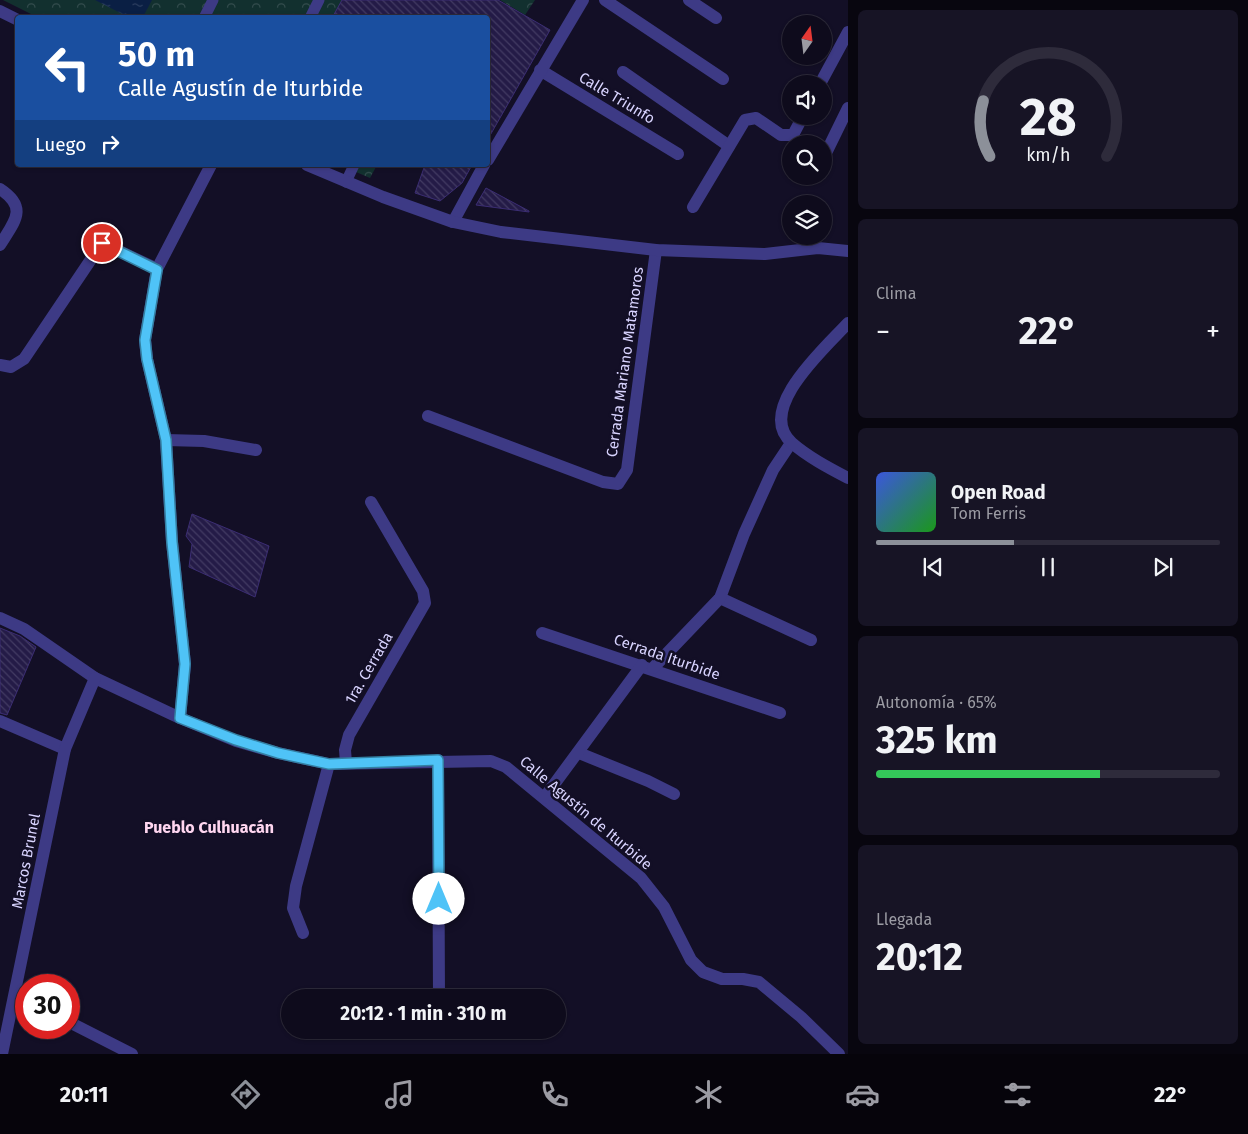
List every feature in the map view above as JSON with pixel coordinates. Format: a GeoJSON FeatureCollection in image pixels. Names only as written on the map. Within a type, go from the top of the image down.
{"type":"FeatureCollection","features":[{"type":"Feature","properties":{"kind":"street"},"geometry":{"type":"LineString","coordinates":[[490,157],[583,0]]}},
{"type":"Feature","properties":{"kind":"street"},"geometry":{"type":"LineString","coordinates":[[605,0],[723,79]]}},
{"type":"Feature","properties":{"kind":"street"},"geometry":{"type":"LineString","coordinates":[[689,0],[716,18]]}},
{"type":"Feature","properties":{"kind":"street"},"geometry":{"type":"LineString","coordinates":[[0,11],[15,18]]}},
{"type":"Feature","properties":{"kind":"street"},"geometry":{"type":"LineString","coordinates":[[825,75],[848,32]]}},
{"type":"Feature","properties":{"kind":"street","name":"Calle Triunfo"},"geometry":{"type":"LineString","coordinates":[[540,70],[678,154]]}},
{"type":"Feature","properties":{"kind":"street"},"geometry":{"type":"LineString","coordinates":[[624,72],[729,146]]}},
{"type":"Feature","properties":{"kind":"street"},"geometry":{"type":"LineString","coordinates":[[832,144],[845,122],[848,108]]}},
{"type":"Feature","properties":{"kind":"street"},"geometry":{"type":"LineString","coordinates":[[693,207],[746,120],[756,118],[781,135],[793,135],[798,125]]}},
{"type":"Feature","properties":{"kind":"street"},"geometry":{"type":"LineString","coordinates":[[180,718],[185,664],[172,542],[166,440],[147,359],[145,340],[157,270],[210,167]]}},
{"type":"Feature","properties":{"kind":"street"},"geometry":{"type":"LineString","coordinates":[[312,167],[346,182],[453,222],[501,232],[656,250],[765,254],[818,248],[848,252]]}},
{"type":"Feature","properties":{"kind":"street"},"geometry":{"type":"LineString","coordinates":[[453,222],[483,167]]}},
{"type":"Feature","properties":{"kind":"street"},"geometry":{"type":"LineString","coordinates":[[0,189],[16,204],[17,217],[0,244]]}},
{"type":"Feature","properties":{"kind":"street"},"geometry":{"type":"LineString","coordinates":[[0,365],[11,367],[24,359],[102,243],[157,270]]}},
{"type":"Feature","properties":{"kind":"street","name":"Cerrada Mariano Matamoros"},"geometry":{"type":"LineString","coordinates":[[428,416],[603,482],[618,484],[627,470],[656,250]]}},
{"type":"Feature","properties":{"kind":"street"},"geometry":{"type":"LineString","coordinates":[[848,323],[786,396],[781,420],[791,443],[848,478]]}},
{"type":"Feature","properties":{"kind":"street"},"geometry":{"type":"LineString","coordinates":[[166,440],[204,441],[256,450]]}},
{"type":"Feature","properties":{"kind":"street"},"geometry":{"type":"LineString","coordinates":[[544,798],[647,667],[720,598],[744,534],[773,470],[791,443]]}},
{"type":"Feature","properties":{"kind":"street","name":"1ra. Cerrada"},"geometry":{"type":"LineString","coordinates":[[346,763],[345,750],[349,734],[424,603],[423,591],[371,502]]}},
{"type":"Feature","properties":{"kind":"street"},"geometry":{"type":"LineString","coordinates":[[720,598],[811,640]]}},
{"type":"Feature","properties":{"kind":"street","name":"Calle Agustín de Iturbide"},"geometry":{"type":"LineString","coordinates":[[0,618],[24,628],[95,678],[180,718],[236,740],[278,753],[329,764],[438,760],[491,761],[506,767],[641,878],[664,907],[691,960],[703,972],[722,979],[743,979],[759,982],[801,1017],[840,1054]]}},
{"type":"Feature","properties":{"kind":"street","name":"Cerrada Iturbide"},"geometry":{"type":"LineString","coordinates":[[542,633],[780,713]]}},
{"type":"Feature","properties":{"kind":"street","name":"Marcos Brunel"},"geometry":{"type":"LineString","coordinates":[[25,974],[65,749],[95,678]]}},
{"type":"Feature","properties":{"kind":"street"},"geometry":{"type":"LineString","coordinates":[[0,721],[65,749]]}},
{"type":"Feature","properties":{"kind":"street"},"geometry":{"type":"LineString","coordinates":[[578,753],[648,781],[674,794]]}},
{"type":"Feature","properties":{"kind":"street"},"geometry":{"type":"LineString","coordinates":[[438,760],[439,989]]}},
{"type":"Feature","properties":{"kind":"street"},"geometry":{"type":"LineString","coordinates":[[303,933],[293,908],[296,886],[329,764]]}},
{"type":"Feature","properties":{"kind":"street","name":"Marcos Brunel"},"geometry":{"type":"LineString","coordinates":[[2,1054],[15,1015]]}},
{"type":"Feature","properties":{"kind":"street"},"geometry":{"type":"LineString","coordinates":[[80,1028],[132,1054]]}},
{"type":"Feature","properties":{"kind":"lane"},"geometry":{"type":"LineString","coordinates":[[206,15],[213,0]]}},
{"type":"Feature","properties":{"kind":"lane"},"geometry":{"type":"LineString","coordinates":[[312,15],[319,0]]}},
{"type":"Feature","properties":{"kind":"lane"},"geometry":{"type":"LineString","coordinates":[[346,182],[353,167]]}},
{"type":"Feature","properties":{"kind":"green space"},"geometry":{"type":"Polygon","coordinates":[[[3,0],[436,0],[428,15],[33,15],[3,0]]]}},
{"type":"Feature","properties":{"kind":"green space"},"geometry":{"type":"Polygon","coordinates":[[[500,0],[535,0],[525,15],[500,0]]]}},
{"type":"Feature","properties":{"kind":"green space"},"geometry":{"type":"Polygon","coordinates":[[[345,167],[376,167],[370,178],[345,167]]]}},
{"type":"Feature","properties":{"kind":"water"},"geometry":{"type":"Polygon","coordinates":[[[95,0],[152,0],[144,15],[124,15],[95,0]]]}},
{"type":"Feature","properties":{"kind":"building"},"geometry":{"type":"Polygon","coordinates":[[[342,0],[498,0],[550,30],[490,135],[490,15],[334,15],[342,0]]]}},
{"type":"Feature","properties":{"kind":"building"},"geometry":{"type":"Polygon","coordinates":[[[424,167],[471,167],[462,183],[440,201],[415,193],[424,167]]]}},
{"type":"Feature","properties":{"kind":"building"},"geometry":{"type":"Polygon","coordinates":[[[486,188],[529,211],[529,212],[476,205],[486,188]]]}},
{"type":"Feature","properties":{"kind":"building"},"geometry":{"type":"Polygon","coordinates":[[[192,514],[269,546],[255,597],[189,567],[192,544],[186,536],[192,514]]]}},
{"type":"Feature","properties":{"kind":"building"},"geometry":{"type":"Polygon","coordinates":[[[0,628],[20,636],[36,647],[7,715],[0,713],[0,628]]]}},
{"type":"Feature","properties":{"kind":"district","name":"Pueblo Culhuacán"},"geometry":{"type":"Point","coordinates":[209,827]}},
{"type":"Feature","properties":{"kind":"route"},"geometry":{"type":"LineString","coordinates":[[102,243],[157,270],[145,340],[147,359],[166,440],[172,542],[185,664],[180,718],[236,740],[278,753],[329,764],[438,760],[439,899]]}}]}
